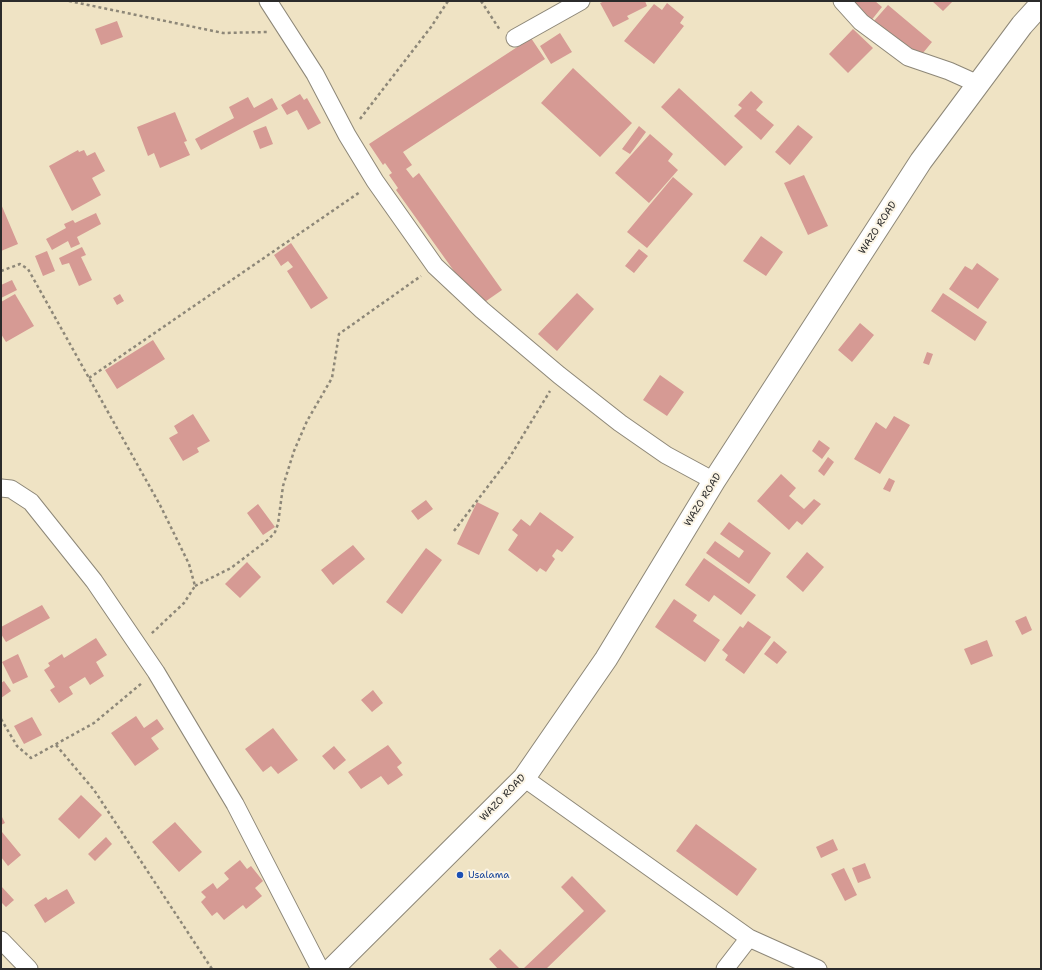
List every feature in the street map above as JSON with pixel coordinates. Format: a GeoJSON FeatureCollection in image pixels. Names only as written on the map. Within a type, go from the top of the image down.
{"type":"FeatureCollection","features":[{"type":"Feature","properties":{"kind":"main road","name":"WAZO ROAD"},"geometry":{"type":"LineString","coordinates":[[332,969],[524,778],[606,659],[714,481],[921,161],[1022,25],[1041,4]]}},
{"type":"Feature","properties":{"kind":"street"},"geometry":{"type":"LineString","coordinates":[[268,1],[315,74],[347,135],[375,181],[435,266],[482,310],[559,375],[620,423],[666,456],[714,481]]}},
{"type":"Feature","properties":{"kind":"street"},"geometry":{"type":"LineString","coordinates":[[515,38],[581,1]]}},
{"type":"Feature","properties":{"kind":"street"},"geometry":{"type":"LineString","coordinates":[[842,1],[861,22],[908,57],[949,71],[978,84]]}},
{"type":"Feature","properties":{"kind":"street"},"geometry":{"type":"LineString","coordinates":[[1,488],[11,489],[31,502],[94,581],[139,646],[235,804],[320,969]]}},
{"type":"Feature","properties":{"kind":"street"},"geometry":{"type":"LineString","coordinates":[[524,778],[750,938],[818,969]]}},
{"type":"Feature","properties":{"kind":"street"},"geometry":{"type":"LineString","coordinates":[[725,969],[750,938]]}},
{"type":"Feature","properties":{"kind":"street"},"geometry":{"type":"LineString","coordinates":[[1,940],[29,969]]}},
{"type":"Feature","properties":{"kind":"path"},"geometry":{"type":"LineString","coordinates":[[69,1],[223,33],[286,31]]}},
{"type":"Feature","properties":{"kind":"path"},"geometry":{"type":"LineString","coordinates":[[347,135],[403,65],[448,1]]}},
{"type":"Feature","properties":{"kind":"path"},"geometry":{"type":"LineString","coordinates":[[481,1],[503,35],[509,39],[515,38]]}},
{"type":"Feature","properties":{"kind":"path"},"geometry":{"type":"LineString","coordinates":[[89,378],[375,181]]}},
{"type":"Feature","properties":{"kind":"path"},"geometry":{"type":"LineString","coordinates":[[1,271],[20,264],[28,269],[169,522],[189,564],[195,586]]}},
{"type":"Feature","properties":{"kind":"path"},"geometry":{"type":"LineString","coordinates":[[139,646],[184,603],[195,586],[231,568],[270,539],[278,524],[283,486],[294,450],[332,378],[339,334],[435,266]]}},
{"type":"Feature","properties":{"kind":"path"},"geometry":{"type":"LineString","coordinates":[[454,531],[508,460],[559,375]]}},
{"type":"Feature","properties":{"kind":"path"},"geometry":{"type":"LineString","coordinates":[[1,719],[17,746],[31,758],[94,723],[156,672]]}},
{"type":"Feature","properties":{"kind":"path"},"geometry":{"type":"LineString","coordinates":[[56,745],[94,790],[212,969]]}},
{"type":"Feature","properties":{"kind":"building"},"geometry":{"type":"Polygon","coordinates":[[[605,1],[645,1],[647,6],[627,16],[629,19],[613,27],[600,3],[605,1]]]}},
{"type":"Feature","properties":{"kind":"building"},"geometry":{"type":"Polygon","coordinates":[[[849,1],[875,1],[882,7],[870,22],[849,1]]]}},
{"type":"Feature","properties":{"kind":"building"},"geometry":{"type":"Polygon","coordinates":[[[932,1],[953,1],[943,11],[932,1]]]}},
{"type":"Feature","properties":{"kind":"building"},"geometry":{"type":"Polygon","coordinates":[[[667,3],[684,17],[680,23],[684,26],[654,64],[624,41],[654,4],[662,10],[667,3]]]}},
{"type":"Feature","properties":{"kind":"building"},"geometry":{"type":"Polygon","coordinates":[[[888,5],[932,42],[918,59],[873,22],[888,5]]]}},
{"type":"Feature","properties":{"kind":"building"},"geometry":{"type":"Polygon","coordinates":[[[117,21],[123,37],[101,45],[95,29],[117,21]]]}},
{"type":"Feature","properties":{"kind":"building"},"geometry":{"type":"Polygon","coordinates":[[[853,29],[873,48],[848,73],[829,54],[853,29]]]}},
{"type":"Feature","properties":{"kind":"building"},"geometry":{"type":"Polygon","coordinates":[[[560,33],[572,52],[551,64],[540,46],[560,33]]]}},
{"type":"Feature","properties":{"kind":"building"},"geometry":{"type":"Polygon","coordinates":[[[531,38],[545,59],[403,152],[412,165],[406,169],[413,178],[419,173],[502,290],[479,306],[396,190],[398,188],[389,175],[392,173],[385,163],[383,165],[369,144],[531,38]]]}},
{"type":"Feature","properties":{"kind":"building"},"geometry":{"type":"Polygon","coordinates":[[[573,68],[632,123],[600,157],[541,103],[573,68]]]}},
{"type":"Feature","properties":{"kind":"building"},"geometry":{"type":"Polygon","coordinates":[[[679,88],[743,147],[725,166],[661,107],[679,88]]]}},
{"type":"Feature","properties":{"kind":"building"},"geometry":{"type":"Polygon","coordinates":[[[751,91],[763,102],[756,110],[774,125],[761,140],[734,116],[742,108],[738,105],[751,91]]]}},
{"type":"Feature","properties":{"kind":"building"},"geometry":{"type":"Polygon","coordinates":[[[300,94],[304,100],[307,98],[321,123],[308,130],[297,110],[287,115],[281,105],[300,94]]]}},
{"type":"Feature","properties":{"kind":"building"},"geometry":{"type":"Polygon","coordinates":[[[248,97],[254,108],[272,98],[278,109],[201,150],[195,139],[234,118],[229,107],[248,97]]]}},
{"type":"Feature","properties":{"kind":"building"},"geometry":{"type":"Polygon","coordinates":[[[175,112],[187,141],[184,142],[190,155],[160,168],[154,153],[148,156],[137,127],[175,112]]]}},
{"type":"Feature","properties":{"kind":"building"},"geometry":{"type":"Polygon","coordinates":[[[798,125],[813,137],[790,165],[775,152],[798,125]]]}},
{"type":"Feature","properties":{"kind":"building"},"geometry":{"type":"Polygon","coordinates":[[[266,126],[273,144],[260,149],[253,131],[266,126]]]}},
{"type":"Feature","properties":{"kind":"building"},"geometry":{"type":"Polygon","coordinates":[[[639,126],[646,132],[630,154],[622,149],[639,126]]]}},
{"type":"Feature","properties":{"kind":"building"},"geometry":{"type":"Polygon","coordinates":[[[650,134],[673,154],[668,161],[678,170],[649,203],[615,173],[650,134]]]}},
{"type":"Feature","properties":{"kind":"building"},"geometry":{"type":"Polygon","coordinates":[[[78,150],[79,152],[84,150],[87,156],[95,152],[105,171],[92,178],[101,195],[72,211],[49,166],[78,150]]]}},
{"type":"Feature","properties":{"kind":"building"},"geometry":{"type":"Polygon","coordinates":[[[804,175],[828,226],[808,235],[784,183],[804,175]]]}},
{"type":"Feature","properties":{"kind":"building"},"geometry":{"type":"Polygon","coordinates":[[[673,177],[693,194],[647,248],[627,232],[673,177]]]}},
{"type":"Feature","properties":{"kind":"building"},"geometry":{"type":"Polygon","coordinates":[[[1,204],[18,244],[1,251],[1,204]]]}},
{"type":"Feature","properties":{"kind":"building"},"geometry":{"type":"Polygon","coordinates":[[[96,213],[101,224],[77,237],[80,244],[71,248],[68,241],[52,250],[46,239],[66,228],[64,224],[73,220],[75,223],[96,213]]]}},
{"type":"Feature","properties":{"kind":"building"},"geometry":{"type":"Polygon","coordinates":[[[761,236],[783,252],[766,276],[743,261],[761,236]]]}},
{"type":"Feature","properties":{"kind":"building"},"geometry":{"type":"Polygon","coordinates":[[[291,243],[328,298],[311,309],[287,271],[293,267],[288,261],[281,266],[274,255],[291,243]]]}},
{"type":"Feature","properties":{"kind":"building"},"geometry":{"type":"Polygon","coordinates":[[[82,247],[86,255],[81,257],[92,280],[79,286],[69,263],[62,265],[59,258],[82,247]]]}},
{"type":"Feature","properties":{"kind":"building"},"geometry":{"type":"Polygon","coordinates":[[[639,249],[648,256],[634,273],[625,266],[639,249]]]}},
{"type":"Feature","properties":{"kind":"building"},"geometry":{"type":"Polygon","coordinates":[[[47,251],[55,271],[43,276],[35,256],[47,251]]]}},
{"type":"Feature","properties":{"kind":"building"},"geometry":{"type":"Polygon","coordinates":[[[977,263],[999,279],[978,309],[949,289],[965,266],[972,270],[977,263]]]}},
{"type":"Feature","properties":{"kind":"building"},"geometry":{"type":"Polygon","coordinates":[[[12,280],[17,290],[1,298],[1,285],[12,280]]]}},
{"type":"Feature","properties":{"kind":"building"},"geometry":{"type":"Polygon","coordinates":[[[577,293],[594,309],[557,351],[538,334],[577,293]]]}},
{"type":"Feature","properties":{"kind":"building"},"geometry":{"type":"Polygon","coordinates":[[[943,293],[987,322],[975,341],[931,311],[943,293]]]}},
{"type":"Feature","properties":{"kind":"building"},"geometry":{"type":"Polygon","coordinates":[[[15,294],[34,326],[6,342],[1,334],[1,302],[15,294]]]}},
{"type":"Feature","properties":{"kind":"building"},"geometry":{"type":"Polygon","coordinates":[[[120,294],[124,301],[117,305],[113,298],[120,294]]]}},
{"type":"Feature","properties":{"kind":"building"},"geometry":{"type":"Polygon","coordinates":[[[860,323],[874,335],[852,362],[838,350],[860,323]]]}},
{"type":"Feature","properties":{"kind":"building"},"geometry":{"type":"Polygon","coordinates":[[[153,340],[165,359],[117,389],[105,370],[153,340]]]}},
{"type":"Feature","properties":{"kind":"building"},"geometry":{"type":"Polygon","coordinates":[[[927,352],[933,354],[929,365],[923,363],[927,352]]]}},
{"type":"Feature","properties":{"kind":"building"},"geometry":{"type":"Polygon","coordinates":[[[660,375],[684,392],[667,416],[643,400],[660,375]]]}},
{"type":"Feature","properties":{"kind":"building"},"geometry":{"type":"Polygon","coordinates":[[[193,414],[210,441],[197,448],[199,452],[183,461],[169,438],[178,433],[174,426],[193,414]]]}},
{"type":"Feature","properties":{"kind":"building"},"geometry":{"type":"Polygon","coordinates":[[[894,416],[910,425],[880,474],[854,459],[876,422],[886,429],[894,416]]]}},
{"type":"Feature","properties":{"kind":"building"},"geometry":{"type":"Polygon","coordinates":[[[819,440],[830,448],[822,459],[812,451],[819,440]]]}},
{"type":"Feature","properties":{"kind":"building"},"geometry":{"type":"Polygon","coordinates":[[[828,457],[834,462],[824,476],[818,471],[828,457]]]}},
{"type":"Feature","properties":{"kind":"building"},"geometry":{"type":"Polygon","coordinates":[[[781,474],[796,488],[789,496],[804,509],[814,499],[821,504],[802,525],[797,521],[789,530],[757,501],[781,474]]]}},
{"type":"Feature","properties":{"kind":"building"},"geometry":{"type":"Polygon","coordinates":[[[889,478],[895,481],[890,492],[883,489],[889,478]]]}},
{"type":"Feature","properties":{"kind":"building"},"geometry":{"type":"Polygon","coordinates":[[[426,500],[433,509],[418,520],[411,511],[426,500]]]}},
{"type":"Feature","properties":{"kind":"building"},"geometry":{"type":"Polygon","coordinates":[[[477,502],[499,513],[479,555],[457,544],[477,502]]]}},
{"type":"Feature","properties":{"kind":"building"},"geometry":{"type":"Polygon","coordinates":[[[258,504],[275,527],[263,535],[247,513],[258,504]]]}},
{"type":"Feature","properties":{"kind":"building"},"geometry":{"type":"Polygon","coordinates":[[[540,512],[574,537],[562,552],[557,549],[552,556],[555,559],[546,572],[540,568],[537,572],[508,550],[518,535],[512,530],[521,519],[530,526],[540,512]]]}},
{"type":"Feature","properties":{"kind":"building"},"geometry":{"type":"Polygon","coordinates":[[[729,522],[771,553],[749,584],[706,553],[715,541],[739,558],[744,551],[720,534],[729,522]]]}},
{"type":"Feature","properties":{"kind":"building"},"geometry":{"type":"Polygon","coordinates":[[[353,545],[365,559],[333,585],[321,570],[353,545]]]}},
{"type":"Feature","properties":{"kind":"building"},"geometry":{"type":"Polygon","coordinates":[[[426,548],[442,560],[402,614],[386,602],[426,548]]]}},
{"type":"Feature","properties":{"kind":"building"},"geometry":{"type":"Polygon","coordinates":[[[807,552],[824,567],[803,592],[786,577],[807,552]]]}},
{"type":"Feature","properties":{"kind":"building"},"geometry":{"type":"Polygon","coordinates":[[[704,558],[756,595],[741,615],[714,595],[709,602],[685,585],[704,558]]]}},
{"type":"Feature","properties":{"kind":"building"},"geometry":{"type":"Polygon","coordinates":[[[247,562],[261,577],[240,598],[225,584],[247,562]]]}},
{"type":"Feature","properties":{"kind":"building"},"geometry":{"type":"Polygon","coordinates":[[[674,599],[697,615],[693,621],[720,640],[705,662],[655,627],[674,599]]]}},
{"type":"Feature","properties":{"kind":"building"},"geometry":{"type":"Polygon","coordinates":[[[42,605],[50,618],[6,642],[1,634],[1,627],[42,605]]]}},
{"type":"Feature","properties":{"kind":"building"},"geometry":{"type":"Polygon","coordinates":[[[1026,616],[1032,630],[1022,635],[1015,621],[1026,616]]]}},
{"type":"Feature","properties":{"kind":"building"},"geometry":{"type":"Polygon","coordinates":[[[748,621],[771,637],[744,674],[725,660],[728,655],[722,650],[740,626],[743,628],[748,621]]]}},
{"type":"Feature","properties":{"kind":"building"},"geometry":{"type":"Polygon","coordinates":[[[96,638],[107,655],[96,662],[104,676],[90,685],[85,677],[69,687],[73,694],[59,703],[50,690],[55,687],[44,670],[50,666],[48,663],[62,654],[64,658],[96,638]]]}},
{"type":"Feature","properties":{"kind":"building"},"geometry":{"type":"Polygon","coordinates":[[[987,640],[993,656],[971,665],[964,649],[987,640]]]}},
{"type":"Feature","properties":{"kind":"building"},"geometry":{"type":"Polygon","coordinates":[[[774,641],[787,652],[777,664],[764,654],[774,641]]]}},
{"type":"Feature","properties":{"kind":"building"},"geometry":{"type":"Polygon","coordinates":[[[18,654],[28,677],[13,684],[2,662],[18,654]]]}},
{"type":"Feature","properties":{"kind":"building"},"geometry":{"type":"Polygon","coordinates":[[[4,681],[11,691],[1,698],[1,683],[4,681]]]}},
{"type":"Feature","properties":{"kind":"building"},"geometry":{"type":"Polygon","coordinates":[[[373,690],[383,703],[372,712],[361,700],[373,690]]]}},
{"type":"Feature","properties":{"kind":"building"},"geometry":{"type":"Polygon","coordinates":[[[136,716],[144,728],[157,719],[164,729],[151,738],[159,749],[135,766],[111,733],[136,716]]]}},
{"type":"Feature","properties":{"kind":"building"},"geometry":{"type":"Polygon","coordinates":[[[32,717],[42,735],[24,744],[14,726],[32,717]]]}},
{"type":"Feature","properties":{"kind":"building"},"geometry":{"type":"Polygon","coordinates":[[[273,728],[298,760],[278,774],[271,766],[263,772],[245,749],[273,728]]]}},
{"type":"Feature","properties":{"kind":"building"},"geometry":{"type":"Polygon","coordinates":[[[388,745],[402,763],[397,767],[403,775],[388,785],[381,776],[361,789],[348,772],[388,745]]]}},
{"type":"Feature","properties":{"kind":"building"},"geometry":{"type":"Polygon","coordinates":[[[334,746],[346,760],[334,770],[322,756],[334,746]]]}},
{"type":"Feature","properties":{"kind":"building"},"geometry":{"type":"Polygon","coordinates":[[[81,795],[102,815],[79,839],[58,819],[81,795]]]}},
{"type":"Feature","properties":{"kind":"building"},"geometry":{"type":"Polygon","coordinates":[[[1,815],[5,823],[1,825],[1,815]]]}},
{"type":"Feature","properties":{"kind":"building"},"geometry":{"type":"Polygon","coordinates":[[[175,822],[202,852],[179,872],[152,842],[175,822]]]}},
{"type":"Feature","properties":{"kind":"building"},"geometry":{"type":"Polygon","coordinates":[[[696,824],[757,869],[737,896],[676,851],[696,824]]]}},
{"type":"Feature","properties":{"kind":"building"},"geometry":{"type":"Polygon","coordinates":[[[2,832],[21,855],[8,866],[1,857],[2,832]]]}},
{"type":"Feature","properties":{"kind":"building"},"geometry":{"type":"Polygon","coordinates":[[[106,837],[112,844],[95,861],[88,854],[106,837]]]}},
{"type":"Feature","properties":{"kind":"building"},"geometry":{"type":"Polygon","coordinates":[[[833,839],[838,850],[821,858],[816,847],[833,839]]]}},
{"type":"Feature","properties":{"kind":"building"},"geometry":{"type":"Polygon","coordinates":[[[240,860],[247,869],[251,866],[263,881],[255,888],[262,896],[246,909],[243,905],[224,920],[217,912],[212,916],[201,902],[206,897],[201,892],[213,883],[217,889],[229,879],[224,873],[240,860]]]}},
{"type":"Feature","properties":{"kind":"building"},"geometry":{"type":"Polygon","coordinates":[[[865,863],[871,878],[858,883],[852,868],[865,863]]]}},
{"type":"Feature","properties":{"kind":"building"},"geometry":{"type":"Polygon","coordinates":[[[844,868],[857,895],[845,901],[831,874],[844,868]]]}},
{"type":"Feature","properties":{"kind":"building"},"geometry":{"type":"Polygon","coordinates":[[[572,876],[606,911],[546,969],[523,969],[584,911],[561,887],[572,876]]]}},
{"type":"Feature","properties":{"kind":"building"},"geometry":{"type":"Polygon","coordinates":[[[1,886],[14,900],[6,907],[1,902],[1,886]]]}},
{"type":"Feature","properties":{"kind":"building"},"geometry":{"type":"Polygon","coordinates":[[[67,889],[75,903],[45,923],[34,905],[46,897],[48,900],[67,889]]]}},
{"type":"Feature","properties":{"kind":"building"},"geometry":{"type":"Polygon","coordinates":[[[500,949],[520,969],[498,969],[489,959],[500,949]]]}},
{"type":"Feature","properties":{"kind":"place","name":"Usalama"},"geometry":{"type":"Point","coordinates":[460,875]}}]}
